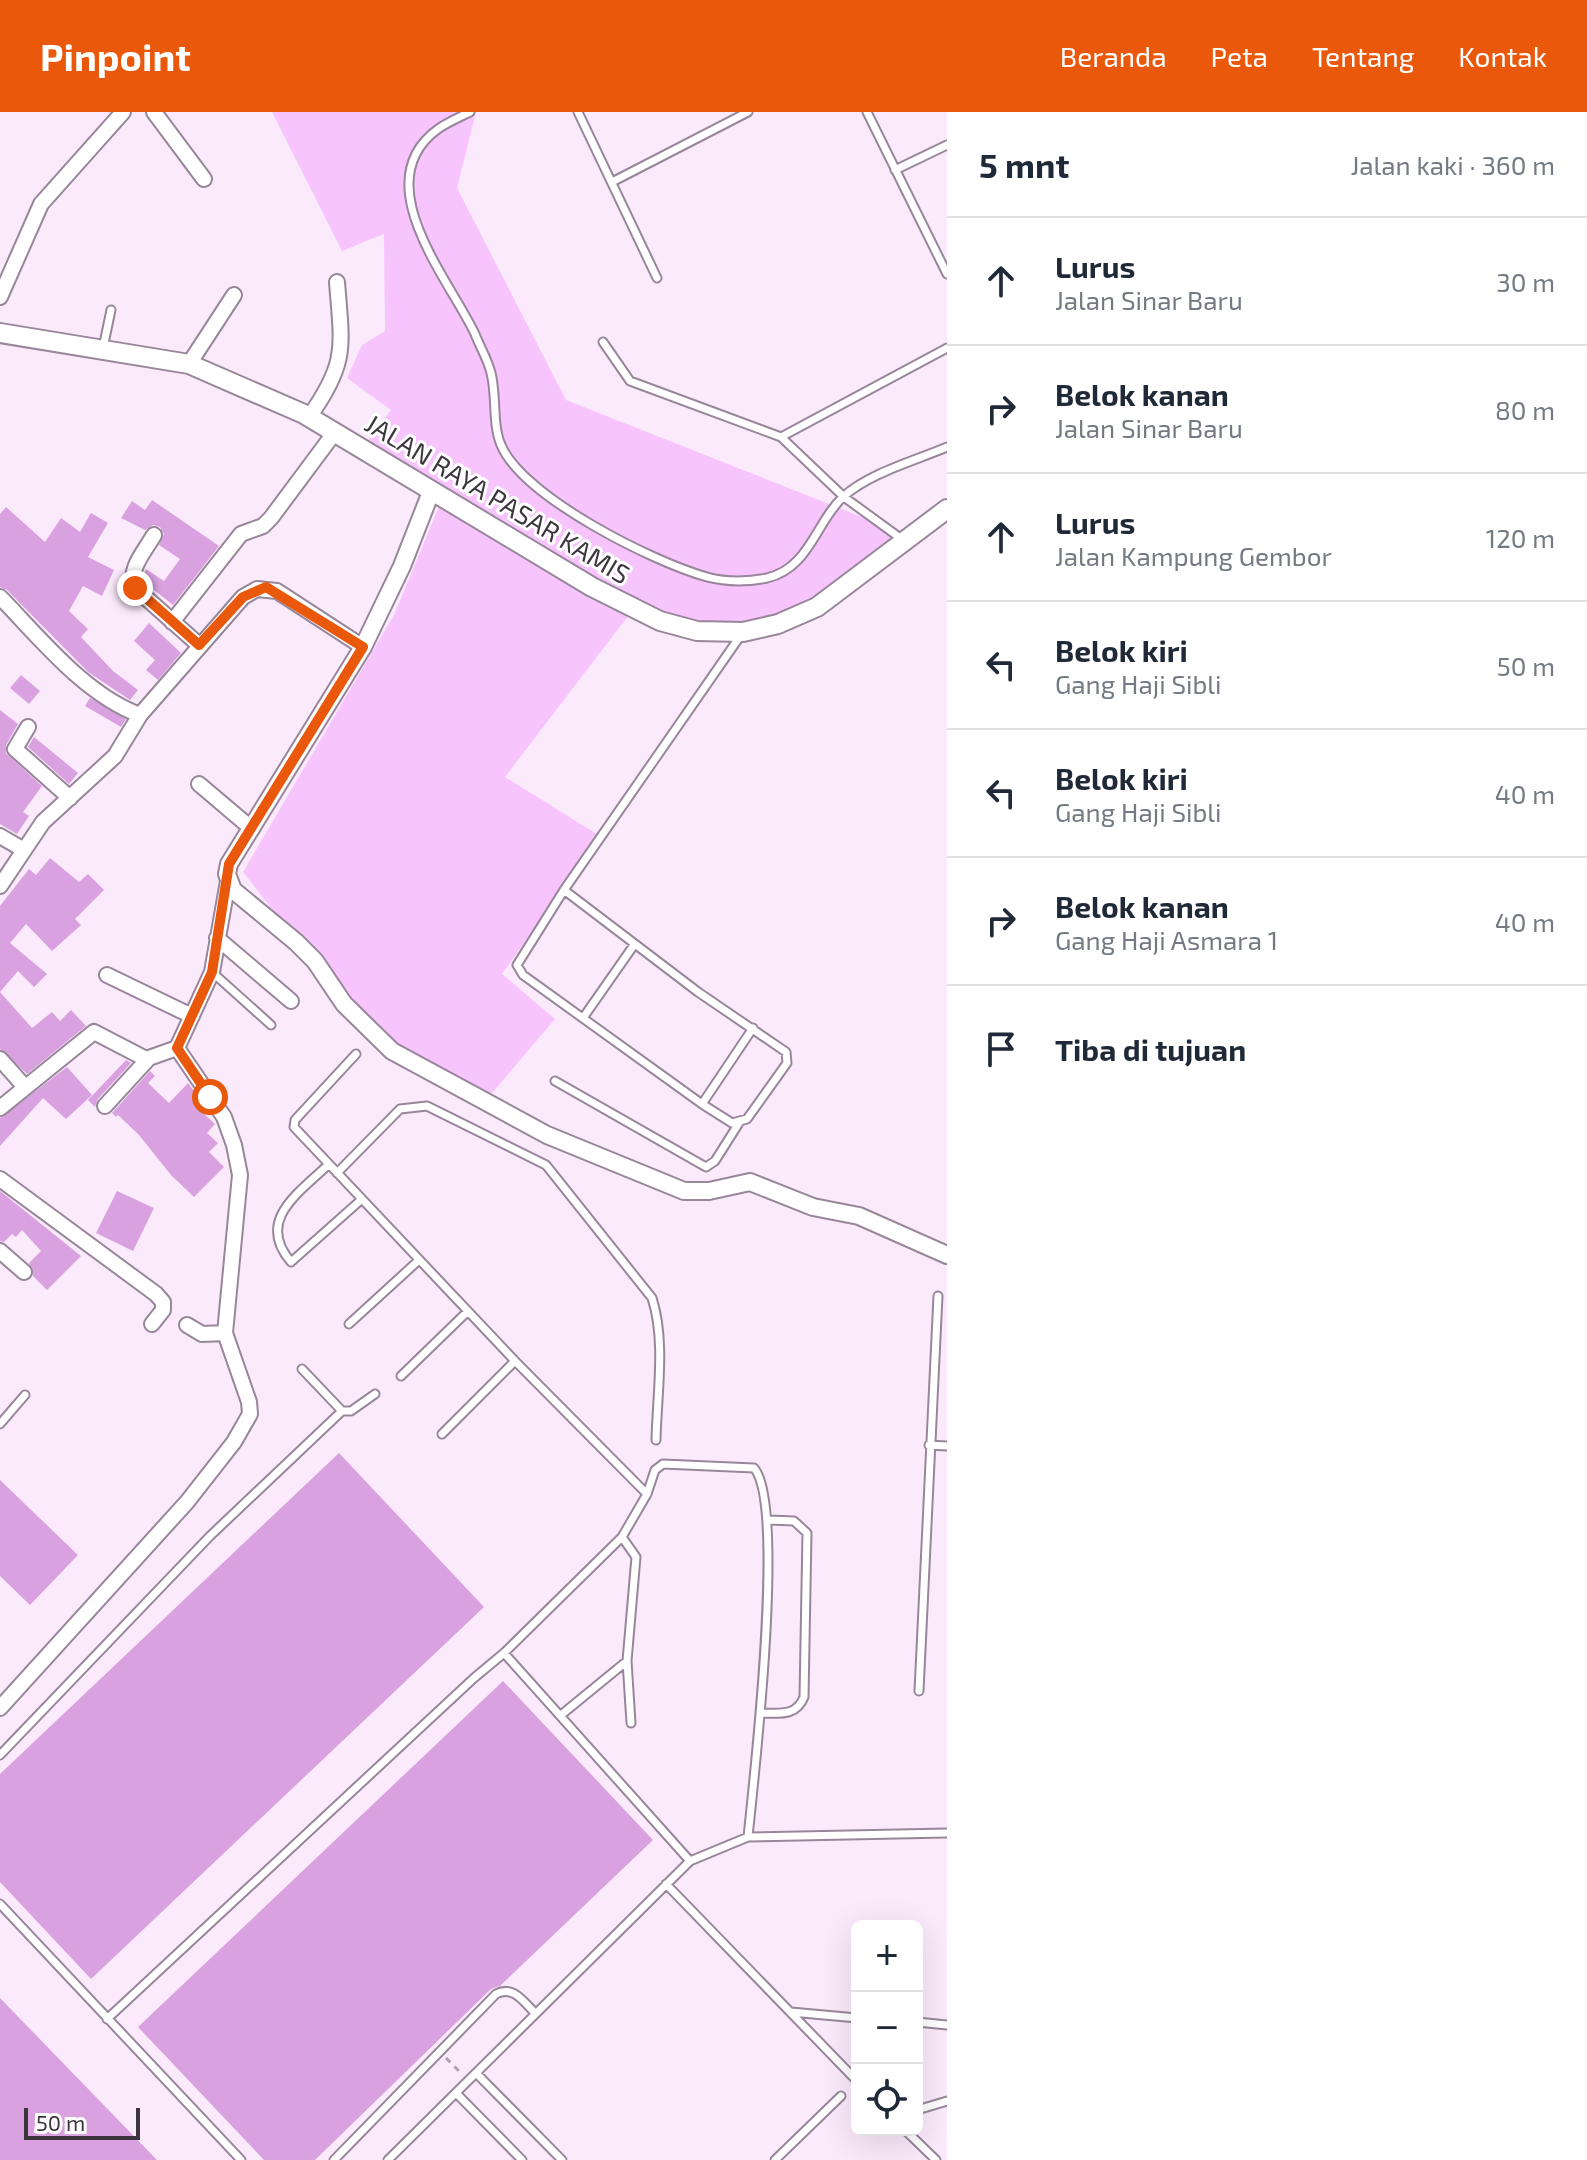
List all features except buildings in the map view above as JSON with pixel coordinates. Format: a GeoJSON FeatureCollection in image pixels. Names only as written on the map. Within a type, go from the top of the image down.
{"type":"FeatureCollection","features":[{"type":"Feature","properties":{"kind":"main road","name":"JALAN RAYA PASAR KAMIS"},"geometry":{"type":"LineString","coordinates":[[0,333],[189,364],[309,417],[592,587],[660,621],[697,631],[743,632],[778,624],[817,607],[947,509]]}},
{"type":"Feature","properties":{"kind":"street"},"geometry":{"type":"LineString","coordinates":[[0,297],[41,204],[123,112]]}},
{"type":"Feature","properties":{"kind":"street"},"geometry":{"type":"LineString","coordinates":[[154,112],[204,179]]}},
{"type":"Feature","properties":{"kind":"street"},"geometry":{"type":"LineString","coordinates":[[309,417],[328,390],[341,357],[337,282]]}},
{"type":"Feature","properties":{"kind":"street"},"geometry":{"type":"LineString","coordinates":[[189,364],[234,295]]}},
{"type":"Feature","properties":{"kind":"street"},"geometry":{"type":"LineString","coordinates":[[172,622],[241,534],[263,526],[271,518],[335,432]]}},
{"type":"Feature","properties":{"kind":"street"},"geometry":{"type":"LineString","coordinates":[[105,1106],[148,1059],[177,1048],[212,972],[229,864],[363,647],[402,566],[431,492]]}},
{"type":"Feature","properties":{"kind":"street"},"geometry":{"type":"LineString","coordinates":[[154,535],[133,571],[132,582],[199,645]]}},
{"type":"Feature","properties":{"kind":"street"},"geometry":{"type":"LineString","coordinates":[[0,886],[43,822],[115,756],[140,715],[243,597],[266,587],[363,647]]}},
{"type":"Feature","properties":{"kind":"street"},"geometry":{"type":"LineString","coordinates":[[2,604],[97,691],[121,708],[140,715]]}},
{"type":"Feature","properties":{"kind":"street"},"geometry":{"type":"LineString","coordinates":[[28,727],[15,749],[70,798]]}},
{"type":"Feature","properties":{"kind":"street"},"geometry":{"type":"LineString","coordinates":[[199,784],[252,829]]}},
{"type":"Feature","properties":{"kind":"street"},"geometry":{"type":"LineString","coordinates":[[0,836],[24,850]]}},
{"type":"Feature","properties":{"kind":"street"},"geometry":{"type":"LineString","coordinates":[[228,881],[240,898],[296,942],[344,1004],[392,1051],[534,1128],[684,1191],[709,1191],[750,1182],[813,1207],[859,1216],[947,1255]]}},
{"type":"Feature","properties":{"kind":"street"},"geometry":{"type":"LineString","coordinates":[[217,938],[291,1001]]}},
{"type":"Feature","properties":{"kind":"street"},"geometry":{"type":"LineString","coordinates":[[107,975],[192,1016]]}},
{"type":"Feature","properties":{"kind":"street"},"geometry":{"type":"LineString","coordinates":[[0,1108],[94,1032],[148,1059]]}},
{"type":"Feature","properties":{"kind":"street"},"geometry":{"type":"LineString","coordinates":[[0,1708],[187,1502],[234,1442],[250,1414],[249,1402],[225,1333],[240,1175],[224,1117],[177,1048]]}},
{"type":"Feature","properties":{"kind":"street"},"geometry":{"type":"LineString","coordinates":[[0,1059],[25,1087]]}},
{"type":"Feature","properties":{"kind":"street"},"geometry":{"type":"LineString","coordinates":[[0,1179],[156,1294],[163,1302],[163,1310],[152,1324]]}},
{"type":"Feature","properties":{"kind":"street"},"geometry":{"type":"LineString","coordinates":[[0,1251],[24,1272]]}},
{"type":"Feature","properties":{"kind":"street"},"geometry":{"type":"LineString","coordinates":[[187,1325],[202,1334],[225,1333]]}},
{"type":"Feature","properties":{"kind":"lane"},"geometry":{"type":"LineString","coordinates":[[470,112],[439,128],[418,150],[411,171],[410,201],[435,268],[473,330],[491,372],[501,445],[542,492],[574,514],[658,559],[708,577],[738,581],[770,577],[803,555],[844,497],[856,487],[947,447]]}},
{"type":"Feature","properties":{"kind":"lane"},"geometry":{"type":"LineString","coordinates":[[578,112],[657,278]]}},
{"type":"Feature","properties":{"kind":"lane"},"geometry":{"type":"LineString","coordinates":[[612,182],[748,112]]}},
{"type":"Feature","properties":{"kind":"lane"},"geometry":{"type":"LineString","coordinates":[[867,112],[947,274]]}},
{"type":"Feature","properties":{"kind":"lane"},"geometry":{"type":"LineString","coordinates":[[895,170],[947,145]]}},
{"type":"Feature","properties":{"kind":"lane"},"geometry":{"type":"LineString","coordinates":[[102,350],[111,310]]}},
{"type":"Feature","properties":{"kind":"lane"},"geometry":{"type":"LineString","coordinates":[[603,342],[630,381],[781,437],[844,497],[905,541]]}},
{"type":"Feature","properties":{"kind":"lane"},"geometry":{"type":"LineString","coordinates":[[781,437],[947,348]]}},
{"type":"Feature","properties":{"kind":"lane"},"geometry":{"type":"LineString","coordinates":[[564,890],[634,945],[786,1052],[787,1063],[747,1119],[732,1123],[702,1104],[523,975],[517,965],[564,890],[743,632]]}},
{"type":"Feature","properties":{"kind":"lane"},"geometry":{"type":"LineString","coordinates":[[583,1018],[634,945]]}},
{"type":"Feature","properties":{"kind":"lane"},"geometry":{"type":"LineString","coordinates":[[212,972],[271,1025]]}},
{"type":"Feature","properties":{"kind":"lane"},"geometry":{"type":"LineString","coordinates":[[702,1104],[753,1028]]}},
{"type":"Feature","properties":{"kind":"lane"},"geometry":{"type":"LineString","coordinates":[[356,1054],[295,1120],[294,1127],[515,1361],[647,1494]]}},
{"type":"Feature","properties":{"kind":"lane"},"geometry":{"type":"LineString","coordinates":[[555,1081],[706,1167],[715,1161],[739,1123]]}},
{"type":"Feature","properties":{"kind":"lane"},"geometry":{"type":"LineString","coordinates":[[337,1173],[400,1109],[410,1105],[427,1106],[546,1165],[652,1298],[658,1329],[656,1440]]}},
{"type":"Feature","properties":{"kind":"lane"},"geometry":{"type":"LineString","coordinates":[[329,1164],[282,1210],[276,1229],[278,1247],[291,1262],[362,1199]]}},
{"type":"Feature","properties":{"kind":"lane"},"geometry":{"type":"LineString","coordinates":[[349,1324],[419,1260]]}},
{"type":"Feature","properties":{"kind":"lane"},"geometry":{"type":"LineString","coordinates":[[919,1691],[938,1296]]}},
{"type":"Feature","properties":{"kind":"lane"},"geometry":{"type":"LineString","coordinates":[[401,1376],[468,1311]]}},
{"type":"Feature","properties":{"kind":"lane"},"geometry":{"type":"LineString","coordinates":[[442,1434],[515,1361]]}},
{"type":"Feature","properties":{"kind":"lane"},"geometry":{"type":"LineString","coordinates":[[302,1369],[342,1411]]}},
{"type":"Feature","properties":{"kind":"lane"},"geometry":{"type":"LineString","coordinates":[[0,1755],[210,1536],[342,1411],[351,1411],[375,1394]]}},
{"type":"Feature","properties":{"kind":"lane"},"geometry":{"type":"LineString","coordinates":[[0,1424],[25,1395]]}},
{"type":"Feature","properties":{"kind":"lane"},"geometry":{"type":"LineString","coordinates":[[929,1445],[947,1446]]}},
{"type":"Feature","properties":{"kind":"lane"},"geometry":{"type":"LineString","coordinates":[[107,2019],[462,1688],[504,1653],[622,1537],[647,1494],[655,1470],[663,1464],[754,1468],[763,1484],[769,1520],[760,1713],[748,1837]]}},
{"type":"Feature","properties":{"kind":"lane"},"geometry":{"type":"LineString","coordinates":[[760,1713],[792,1712],[800,1707],[804,1697],[807,1533],[794,1521],[769,1520]]}},
{"type":"Feature","properties":{"kind":"lane"},"geometry":{"type":"LineString","coordinates":[[622,1537],[636,1557],[627,1661],[631,1723]]}},
{"type":"Feature","properties":{"kind":"lane"},"geometry":{"type":"LineString","coordinates":[[504,1653],[690,1861]]}},
{"type":"Feature","properties":{"kind":"lane"},"geometry":{"type":"LineString","coordinates":[[561,1715],[627,1661]]}},
{"type":"Feature","properties":{"kind":"lane"},"geometry":{"type":"LineString","coordinates":[[388,2160],[690,1861],[748,1837],[947,1833]]}},
{"type":"Feature","properties":{"kind":"lane"},"geometry":{"type":"LineString","coordinates":[[666,1884],[851,2075]]}},
{"type":"Feature","properties":{"kind":"lane"},"geometry":{"type":"LineString","coordinates":[[0,1904],[241,2160]]}},
{"type":"Feature","properties":{"kind":"lane"},"geometry":{"type":"LineString","coordinates":[[334,2160],[496,1994],[505,1989],[512,1991],[535,2013]]}},
{"type":"Feature","properties":{"kind":"lane"},"geometry":{"type":"LineString","coordinates":[[791,2012],[851,2017]]}},
{"type":"Feature","properties":{"kind":"lane"},"geometry":{"type":"LineString","coordinates":[[923,2023],[947,2025]]}},
{"type":"Feature","properties":{"kind":"lane"},"geometry":{"type":"LineString","coordinates":[[476,2073],[562,2160]]}},
{"type":"Feature","properties":{"kind":"lane"},"geometry":{"type":"LineString","coordinates":[[456,2093],[522,2160]]}},
{"type":"Feature","properties":{"kind":"lane"},"geometry":{"type":"LineString","coordinates":[[775,2160],[841,2096]]}},
{"type":"Feature","properties":{"kind":"lane"},"geometry":{"type":"LineString","coordinates":[[923,2108],[947,2101]]}},
{"type":"Feature","properties":{"kind":"lane"},"geometry":{"type":"LineString","coordinates":[[911,2136],[936,2160]]}},
{"type":"Feature","properties":{"kind":"path"},"geometry":{"type":"LineString","coordinates":[[441,2053],[468,2080]]}},
{"type":"Feature","properties":{"kind":"shaded area"},"geometry":{"type":"Polygon","coordinates":[[[272,112],[476,112],[457,188],[566,400],[910,536],[735,646],[641,599],[505,777],[600,836],[502,974],[555,1019],[487,1099],[410,1061],[342,998],[243,872],[395,613],[444,494],[367,442],[391,410],[347,378],[362,345],[385,331],[384,234],[342,251],[272,112]]]}},
{"type":"Feature","properties":{"kind":"route"},"geometry":{"type":"LineString","coordinates":[[135,588],[199,645],[243,597],[266,587],[363,647],[229,864],[212,972],[177,1048],[183,1063],[210,1097]]}}]}
